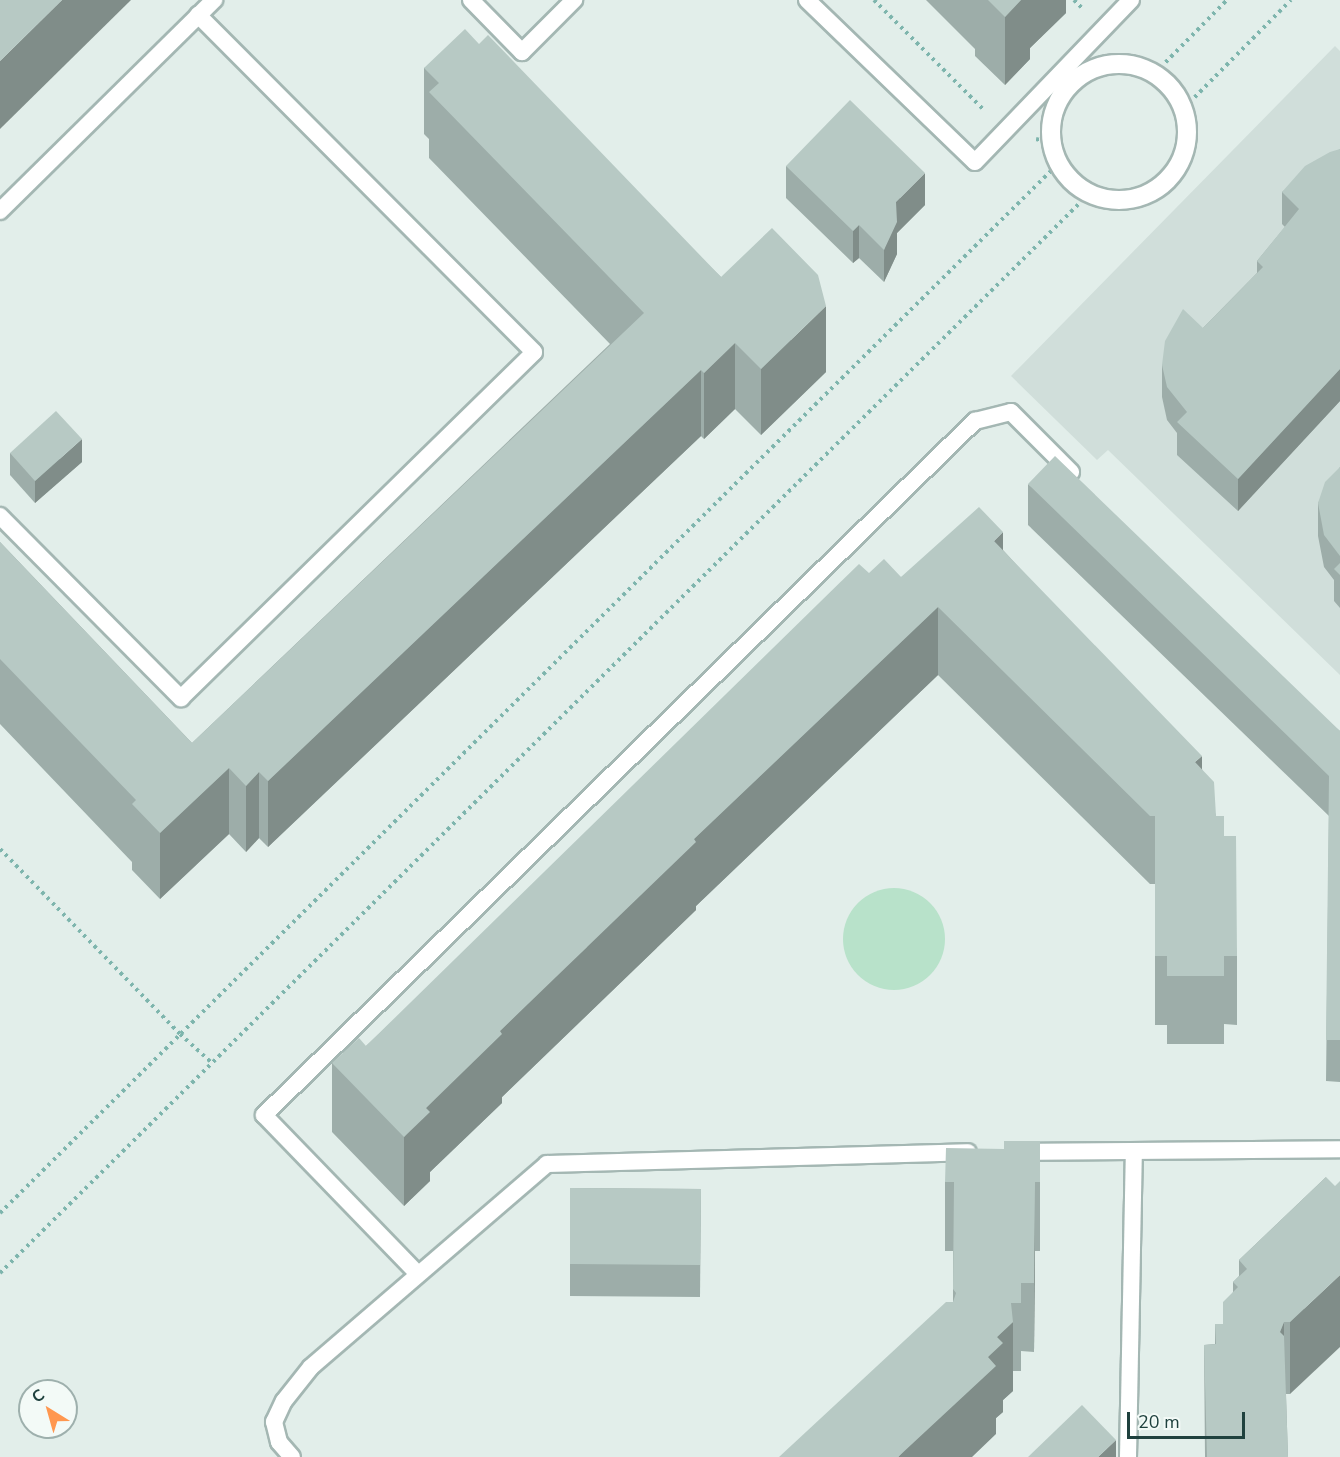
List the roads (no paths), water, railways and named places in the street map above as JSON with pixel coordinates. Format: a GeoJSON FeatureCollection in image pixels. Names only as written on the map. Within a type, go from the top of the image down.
{"type":"FeatureCollection","features":[{"type":"Feature","properties":{"kind":"street"},"geometry":{"type":"LineString","coordinates":[[1112,64],[1134,64],[1155,73],[1172,88],[1184,108],[1188,131],[1185,153],[1173,174],[1156,190],[1135,199],[1112,200],[1089,194],[1071,181],[1058,164],[1051,142],[1051,120],[1059,100],[1072,82],[1090,69],[1112,64]]}},
{"type":"Feature","properties":{"kind":"lane"},"geometry":{"type":"LineString","coordinates":[[0,211],[214,0]]}},
{"type":"Feature","properties":{"kind":"lane"},"geometry":{"type":"LineString","coordinates":[[471,0],[522,52],[574,0]]}},
{"type":"Feature","properties":{"kind":"lane"},"geometry":{"type":"LineString","coordinates":[[807,0],[975,162],[1131,0]]}},
{"type":"Feature","properties":{"kind":"lane"},"geometry":{"type":"LineString","coordinates":[[0,516],[181,698],[534,352],[198,15]]}},
{"type":"Feature","properties":{"kind":"lane"},"geometry":{"type":"LineString","coordinates":[[418,1274],[264,1115],[975,421],[1011,412],[1087,488]]}},
{"type":"Feature","properties":{"kind":"lane"},"geometry":{"type":"LineString","coordinates":[[292,1457],[279,1442],[274,1422],[284,1401],[311,1367],[547,1164],[989,1152],[1340,1149]]}},
{"type":"Feature","properties":{"kind":"lane"},"geometry":{"type":"LineString","coordinates":[[1128,1457],[1134,1151]]}}]}
